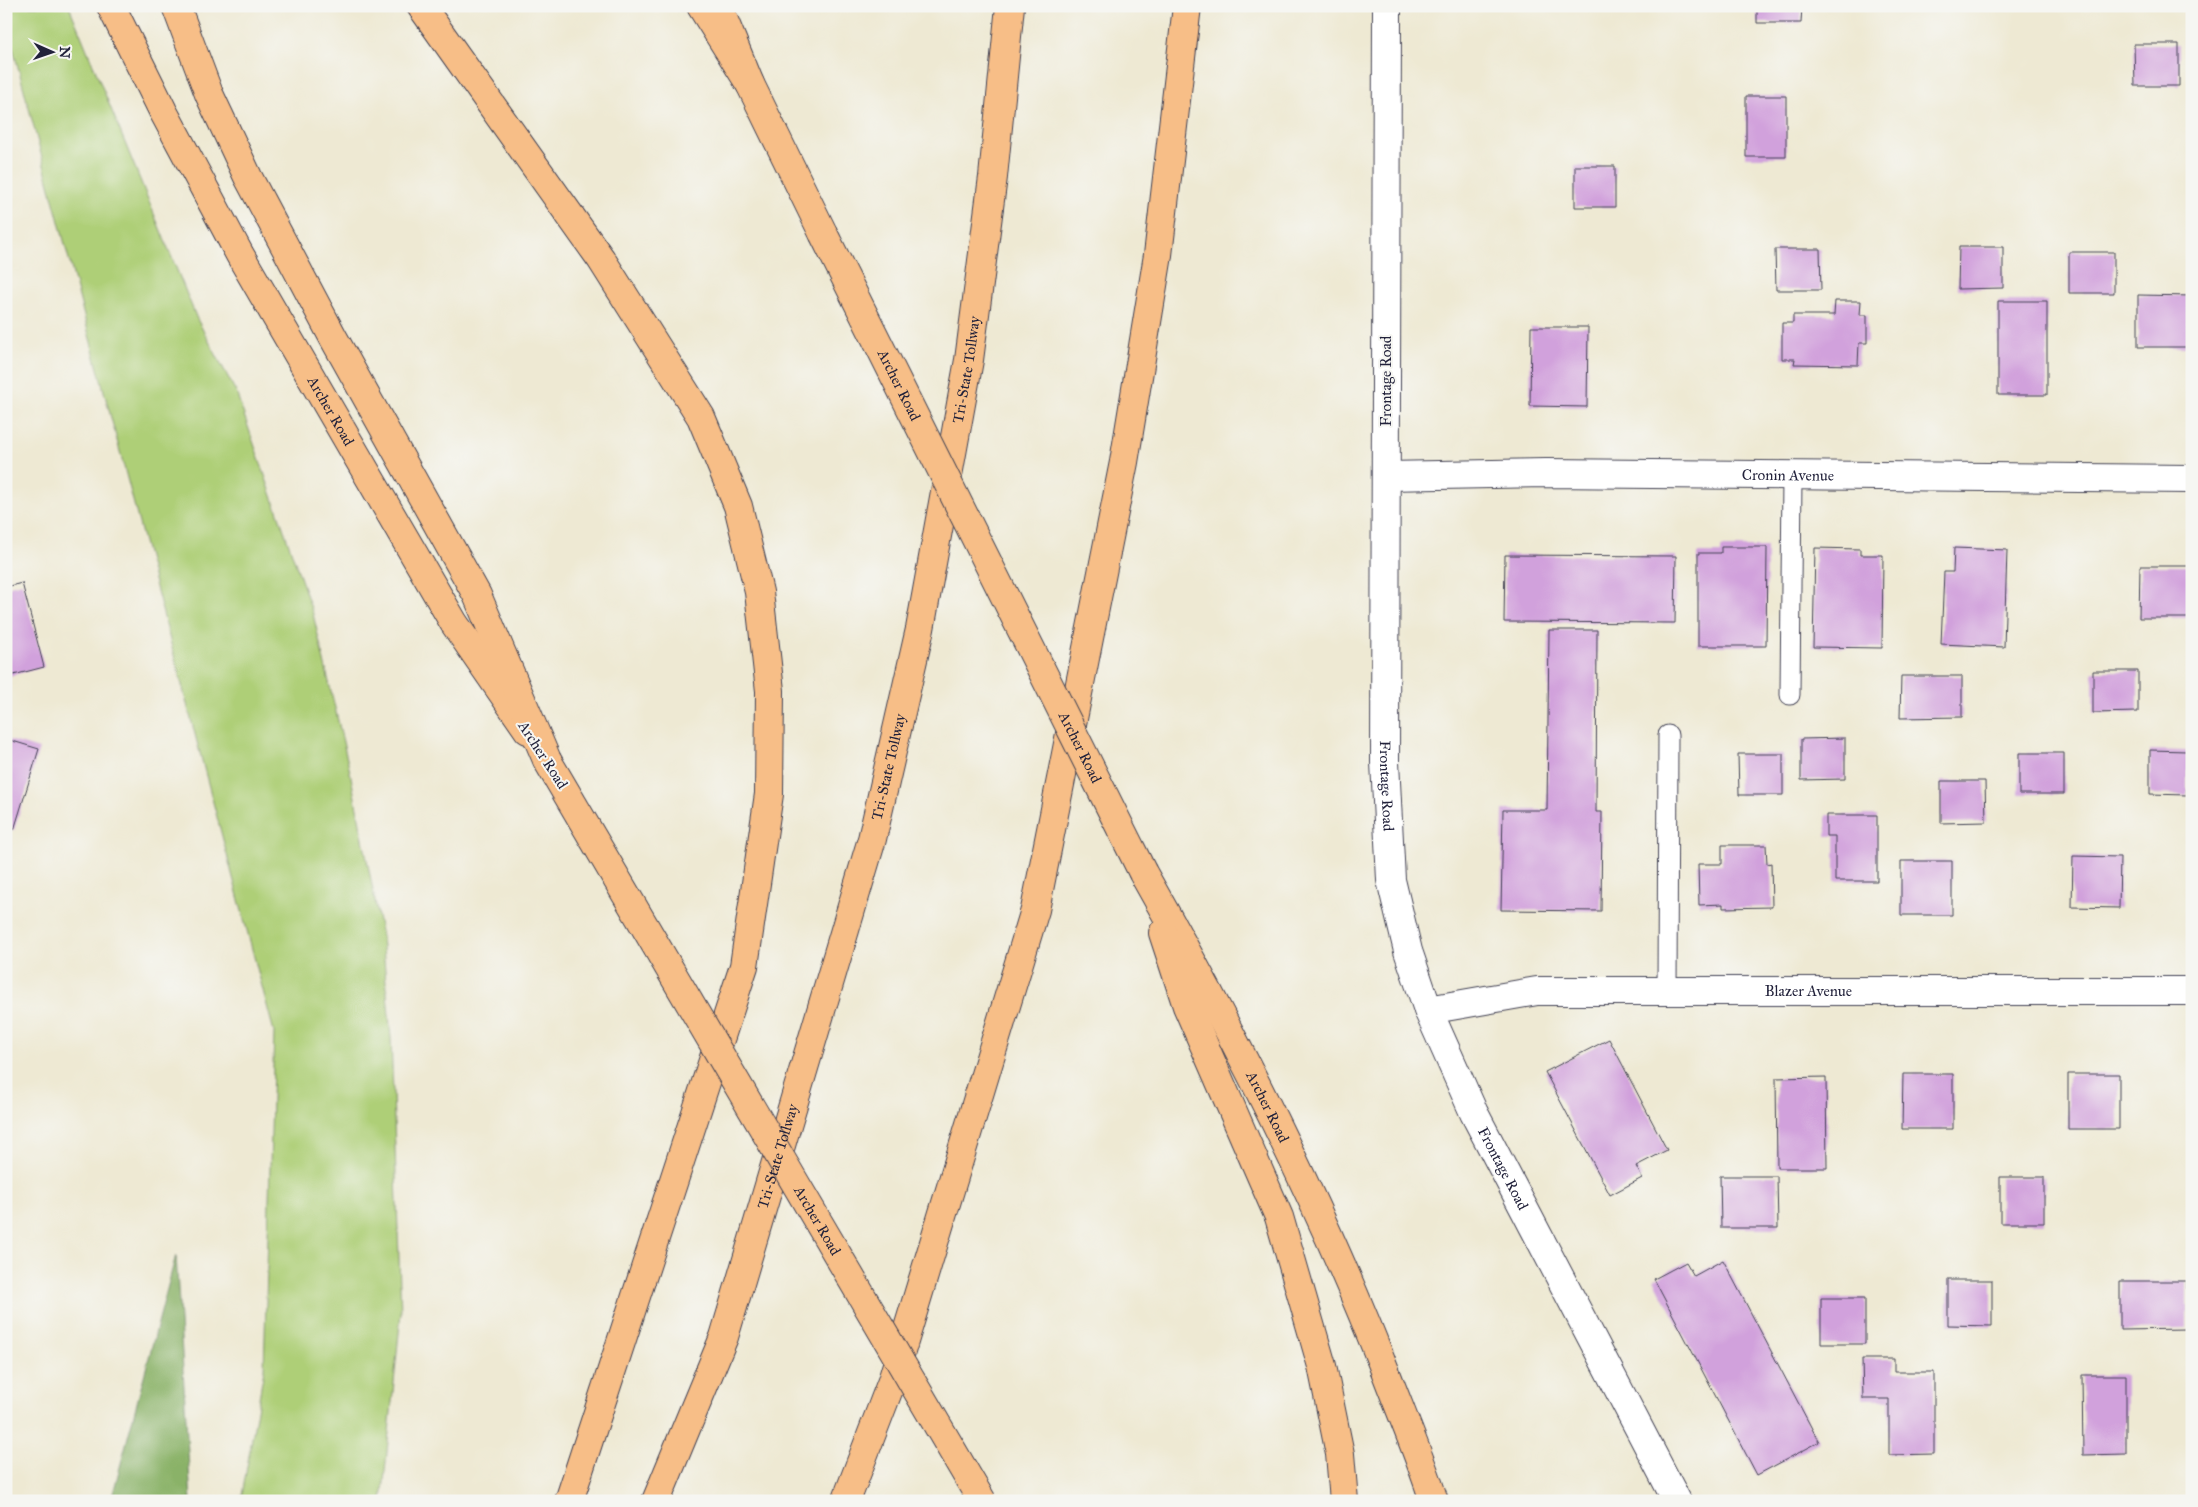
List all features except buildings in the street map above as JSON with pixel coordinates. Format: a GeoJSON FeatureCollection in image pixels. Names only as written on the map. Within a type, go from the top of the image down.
{"type":"FeatureCollection","features":[{"type":"Feature","properties":{"kind":"main road","name":"Archer Road"},"geometry":{"type":"LineString","coordinates":[[111,6],[163,110],[250,272],[454,623],[548,760],[982,1501]]}},
{"type":"Feature","properties":{"kind":"main road"},"geometry":{"type":"LineString","coordinates":[[176,6],[209,94],[248,177],[332,337],[477,596],[548,760]]}},
{"type":"Feature","properties":{"kind":"main road"},"geometry":{"type":"LineString","coordinates":[[421,6],[601,259],[701,417],[738,506],[759,592],[770,691],[769,794],[744,966],[569,1501]]}},
{"type":"Feature","properties":{"kind":"main road","name":"Archer Road"},"geometry":{"type":"LineString","coordinates":[[701,6],[750,84],[1143,873],[1212,994],[1324,1226],[1364,1314],[1434,1501]]}},
{"type":"Feature","properties":{"kind":"main road"},"geometry":{"type":"LineString","coordinates":[[718,6],[750,84]]}},
{"type":"Feature","properties":{"kind":"main road","name":"Tri-State Tollway"},"geometry":{"type":"LineString","coordinates":[[656,1501],[724,1337],[872,839],[920,629],[969,360],[993,177],[1010,6]]}},
{"type":"Feature","properties":{"kind":"main road"},"geometry":{"type":"LineString","coordinates":[[846,1501],[892,1381],[1035,910],[1130,422],[1158,255],[1187,6]]}},
{"type":"Feature","properties":{"kind":"main road"},"geometry":{"type":"LineString","coordinates":[[1143,873],[1188,1006],[1279,1217],[1322,1366],[1340,1454],[1344,1501]]}},
{"type":"Feature","properties":{"kind":"street","name":"Frontage Road"},"geometry":{"type":"LineString","coordinates":[[1386,6],[1385,762],[1391,880],[1408,951],[1428,1010],[1474,1113],[1677,1501]]}},
{"type":"Feature","properties":{"kind":"street","name":"Cronin Avenue"},"geometry":{"type":"LineString","coordinates":[[1386,476],[1546,473],[1792,477],[2192,479]]}},
{"type":"Feature","properties":{"kind":"street","name":"Blazer Avenue"},"geometry":{"type":"LineString","coordinates":[[1428,1010],[1537,992],[2192,991]]}},
{"type":"Feature","properties":{"kind":"lane"},"geometry":{"type":"LineString","coordinates":[[1790,695],[1792,477]]}},
{"type":"Feature","properties":{"kind":"lane"},"geometry":{"type":"LineString","coordinates":[[1667,993],[1668,735]]}},
{"type":"Feature","properties":{"kind":"green space"},"geometry":{"type":"Polygon","coordinates":[[[6,6],[69,6],[197,319],[236,392],[313,614],[350,772],[382,937],[391,1038],[401,1313],[382,1501],[241,1501],[264,1370],[274,1032],[6,22],[6,6]]]}},
{"type":"Feature","properties":{"kind":"green space"},"geometry":{"type":"Polygon","coordinates":[[[176,1255],[191,1501],[111,1501],[176,1255]]]}}]}
